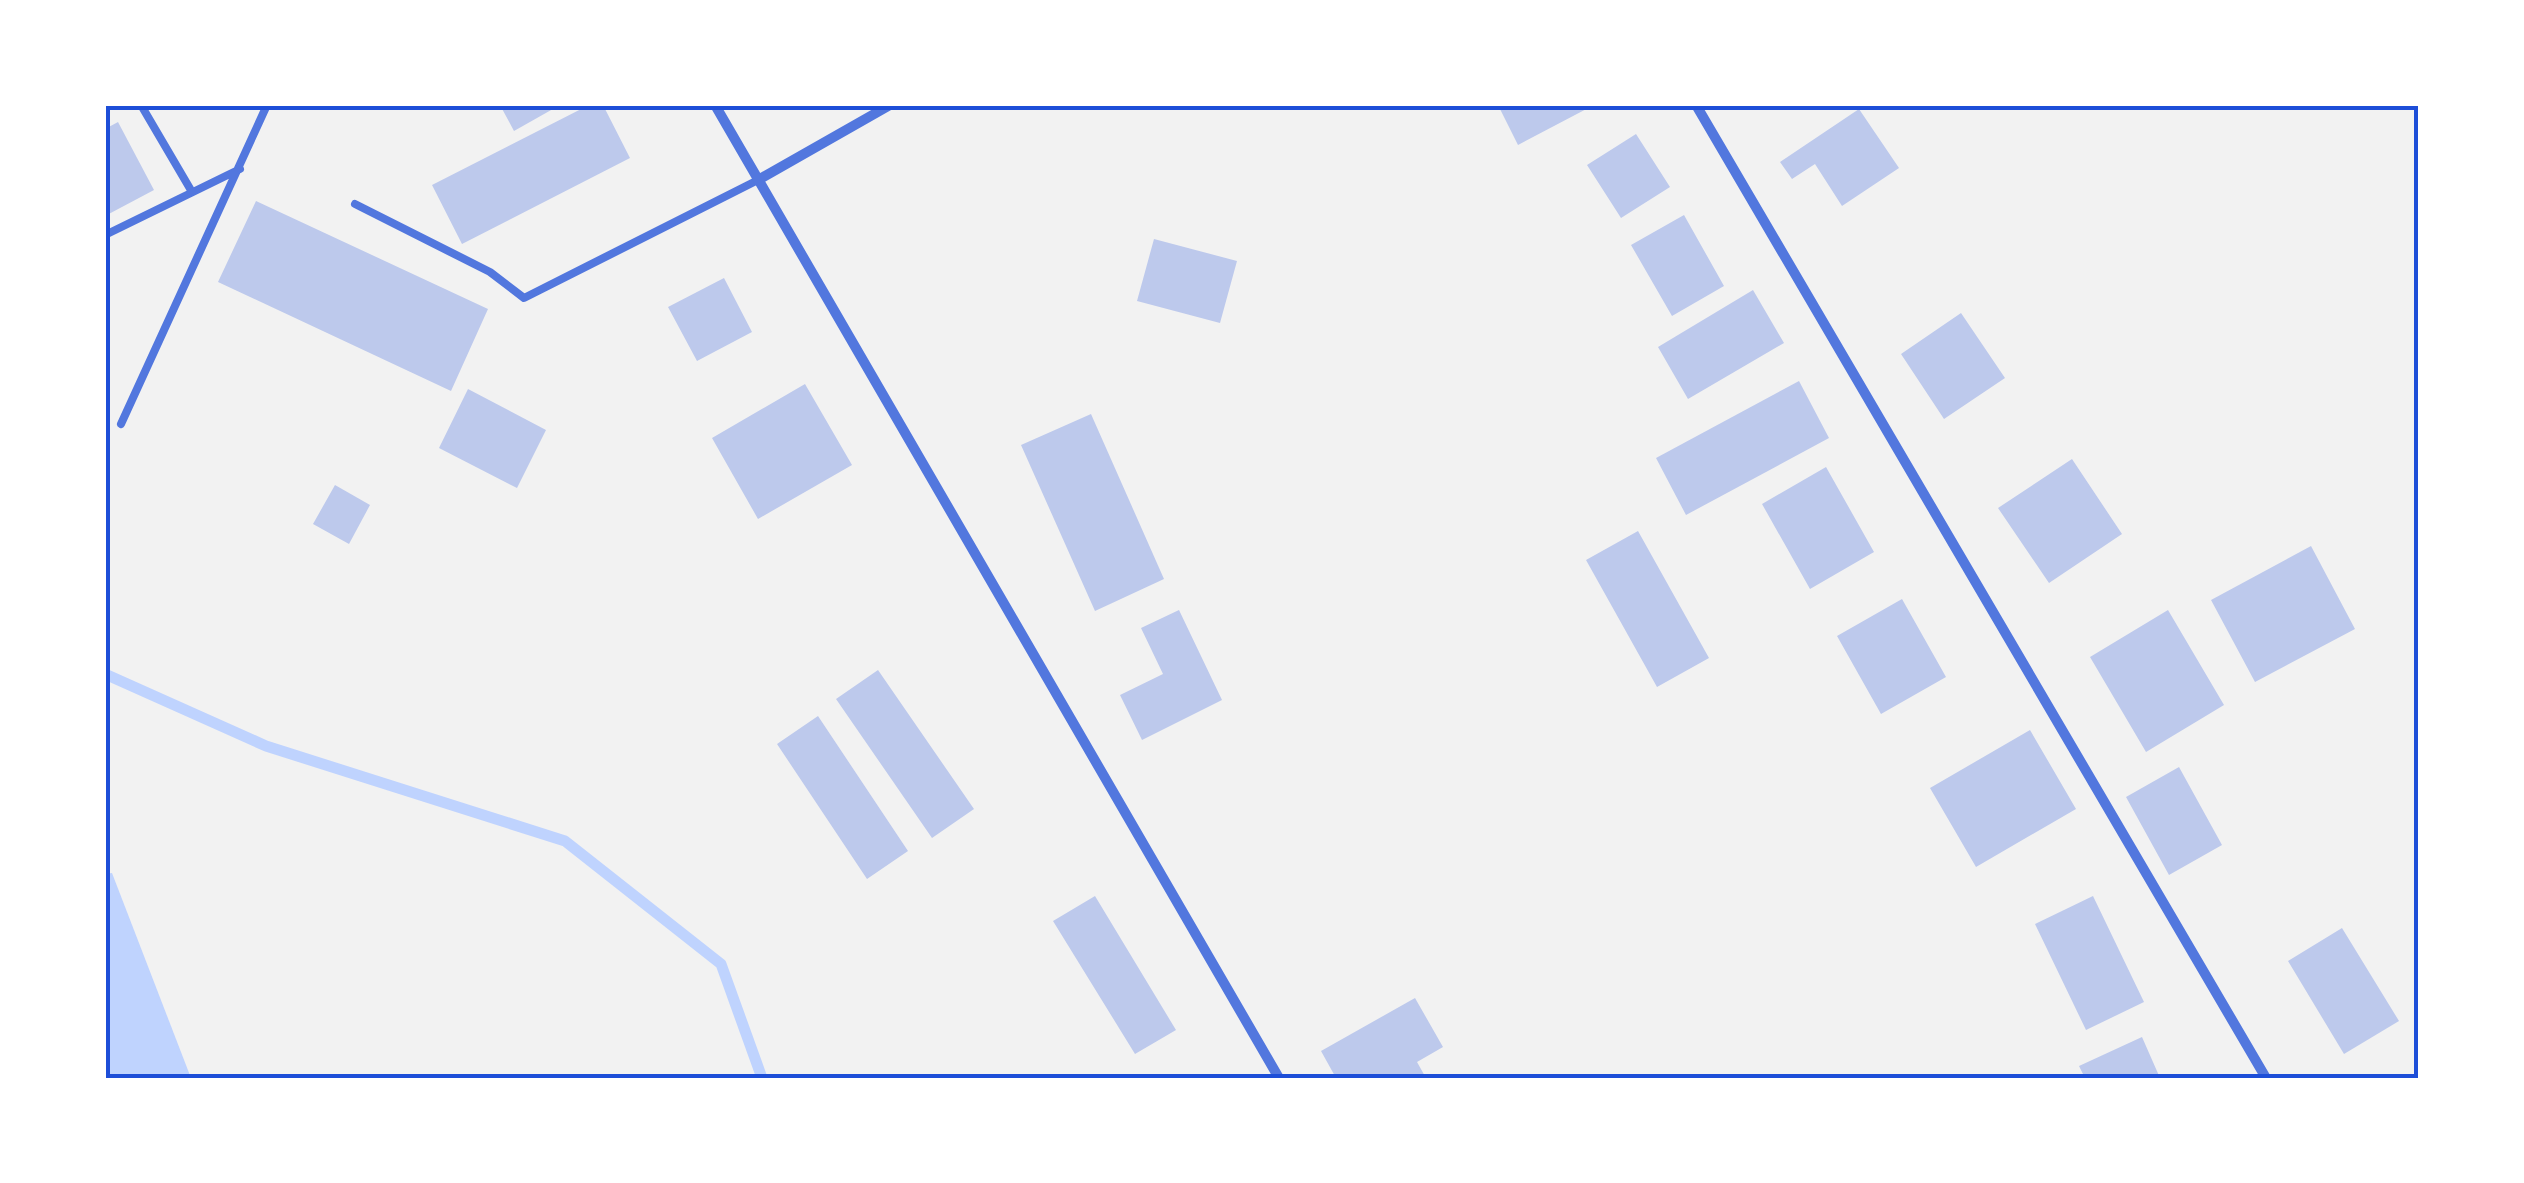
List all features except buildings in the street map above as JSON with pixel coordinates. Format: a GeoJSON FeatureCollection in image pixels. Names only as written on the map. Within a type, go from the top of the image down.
{"type":"FeatureCollection","features":[{"type":"Feature","properties":{"kind":"street"},"geometry":{"type":"LineString","coordinates":[[714,105],[1279,1078]]}},
{"type":"Feature","properties":{"kind":"street"},"geometry":{"type":"LineString","coordinates":[[758,180],[890,105]]}},
{"type":"Feature","properties":{"kind":"street"},"geometry":{"type":"LineString","coordinates":[[1696,105],[2266,1078]]}},
{"type":"Feature","properties":{"kind":"lane"},"geometry":{"type":"LineString","coordinates":[[141,105],[192,192]]}},
{"type":"Feature","properties":{"kind":"lane"},"geometry":{"type":"LineString","coordinates":[[121,424],[267,105]]}},
{"type":"Feature","properties":{"kind":"lane"},"geometry":{"type":"LineString","coordinates":[[105,235],[240,169]]}},
{"type":"Feature","properties":{"kind":"lane"},"geometry":{"type":"LineString","coordinates":[[354,204],[490,272],[524,298],[758,180]]}},
{"type":"Feature","properties":{"kind":"water"},"geometry":{"type":"Polygon","coordinates":[[[112,873],[191,1078],[105,1078],[105,874],[112,873]]]}},
{"type":"Feature","properties":{"kind":"waterway"},"geometry":{"type":"LineString","coordinates":[[105,674],[266,746],[565,841],[721,964],[762,1078]]}}]}
